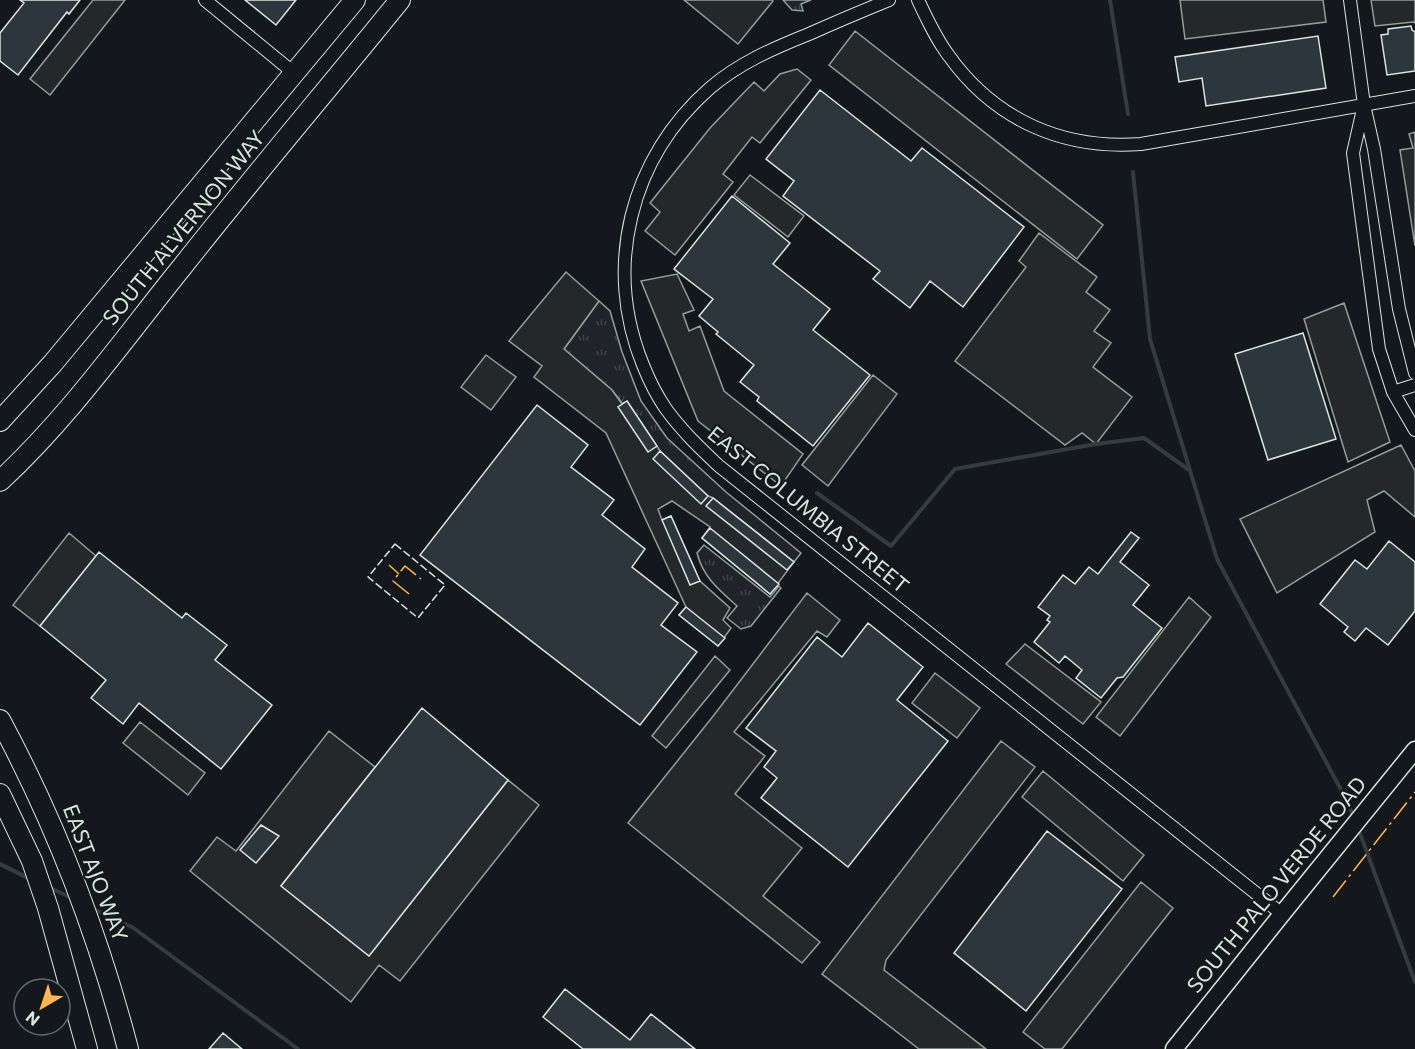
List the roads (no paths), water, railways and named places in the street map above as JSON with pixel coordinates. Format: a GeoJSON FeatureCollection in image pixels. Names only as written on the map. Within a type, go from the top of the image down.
{"type":"FeatureCollection","features":[{"type":"Feature","properties":{"kind":"main road","name":"SOUTH ALVERNON WAY"},"geometry":{"type":"LineString","coordinates":[[0,421],[53,363],[355,0]]}},
{"type":"Feature","properties":{"kind":"main road","name":"SOUTH ALVERNON WAY"},"geometry":{"type":"LineString","coordinates":[[0,481],[72,407],[182,267],[400,0]]}},
{"type":"Feature","properties":{"kind":"main road","name":"EAST AJO WAY"},"geometry":{"type":"LineString","coordinates":[[0,720],[23,762],[74,878],[112,989],[128,1049]]}},
{"type":"Feature","properties":{"kind":"main road","name":"SOUTH PALO VERDE ROAD"},"geometry":{"type":"LineString","coordinates":[[1174,1049],[1415,750]]}},
{"type":"Feature","properties":{"kind":"main road"},"geometry":{"type":"LineString","coordinates":[[0,794],[32,861],[48,909],[87,1049]]}},
{"type":"Feature","properties":{"kind":"street"},"geometry":{"type":"LineString","coordinates":[[205,0],[295,74]]}},
{"type":"Feature","properties":{"kind":"street","name":"EAST COLUMBIA STREET"},"geometry":{"type":"LineString","coordinates":[[889,0],[751,60],[710,88],[671,129],[651,161],[644,178],[633,209],[625,248],[624,285],[628,317],[635,346],[648,378],[665,408],[691,440],[719,466],[1282,914]]}},
{"type":"Feature","properties":{"kind":"street"},"geometry":{"type":"LineString","coordinates":[[918,0],[948,56],[974,86],[1013,116],[1043,131],[1069,139],[1121,146],[1141,144],[1415,96]]}},
{"type":"Feature","properties":{"kind":"street"},"geometry":{"type":"LineString","coordinates":[[1350,0],[1364,105],[1374,149],[1399,309],[1415,374]]}},
{"type":"Feature","properties":{"kind":"street"},"geometry":{"type":"LineString","coordinates":[[1364,105],[1353,153],[1379,349],[1393,392],[1415,430]]}},
{"type":"Feature","properties":{"kind":"street"},"geometry":{"type":"LineString","coordinates":[[1393,392],[1415,385]]}},
{"type":"Feature","properties":{"kind":"waterway"},"geometry":{"type":"LineString","coordinates":[[1110,0],[1128,114]]}},
{"type":"Feature","properties":{"kind":"waterway"},"geometry":{"type":"LineString","coordinates":[[1133,172],[1150,339],[1217,559],[1346,799],[1354,818]]}},
{"type":"Feature","properties":{"kind":"waterway"},"geometry":{"type":"LineString","coordinates":[[817,493],[891,546],[955,469],[1096,444],[1144,438],[1189,470]]}},
{"type":"Feature","properties":{"kind":"waterway"},"geometry":{"type":"LineString","coordinates":[[1358,828],[1415,982]]}},
{"type":"Feature","properties":{"kind":"waterway"},"geometry":{"type":"LineString","coordinates":[[0,864],[30,879]]}},
{"type":"Feature","properties":{"kind":"waterway"},"geometry":{"type":"LineString","coordinates":[[48,887],[74,899]]}},
{"type":"Feature","properties":{"kind":"waterway"},"geometry":{"type":"LineString","coordinates":[[91,908],[132,927],[298,1049]]}}]}
